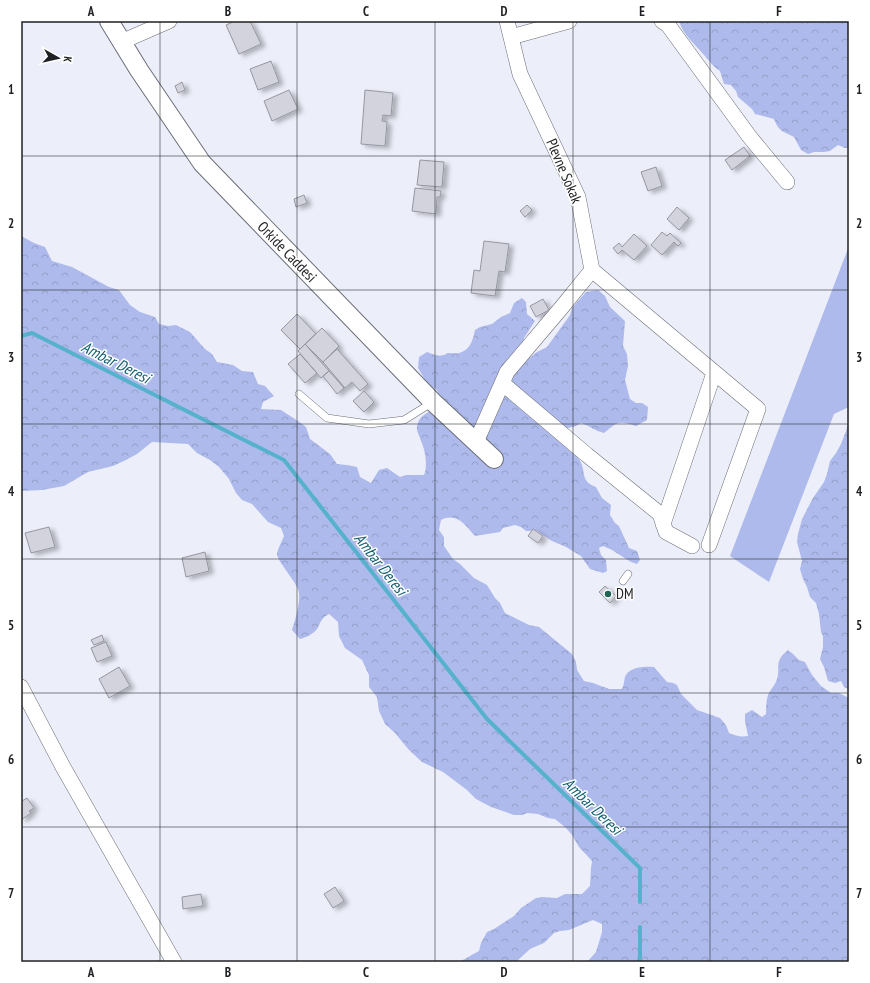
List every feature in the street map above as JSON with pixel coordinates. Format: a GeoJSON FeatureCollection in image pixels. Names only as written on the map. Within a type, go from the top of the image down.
{"type":"FeatureCollection","features":[{"type":"Feature","properties":{"kind":"street","name":"Orkide Caddesi"},"geometry":{"type":"LineString","coordinates":[[109,21],[139,70],[202,163],[433,402],[494,458]]}},
{"type":"Feature","properties":{"kind":"street"},"geometry":{"type":"LineString","coordinates":[[121,42],[169,21]]}},
{"type":"Feature","properties":{"kind":"street","name":"Plevne Sokak"},"geometry":{"type":"LineString","coordinates":[[507,21],[520,74],[578,197],[592,270]]}},
{"type":"Feature","properties":{"kind":"street"},"geometry":{"type":"LineString","coordinates":[[511,37],[569,21]]}},
{"type":"Feature","properties":{"kind":"street"},"geometry":{"type":"LineString","coordinates":[[662,21],[668,25],[749,136],[787,182]]}},
{"type":"Feature","properties":{"kind":"street"},"geometry":{"type":"LineString","coordinates":[[476,442],[507,372],[592,270],[758,409],[709,545]]}},
{"type":"Feature","properties":{"kind":"street"},"geometry":{"type":"LineString","coordinates":[[663,524],[714,373]]}},
{"type":"Feature","properties":{"kind":"street"},"geometry":{"type":"LineString","coordinates":[[502,383],[660,514],[666,532],[692,546]]}},
{"type":"Feature","properties":{"kind":"street"},"geometry":{"type":"LineString","coordinates":[[21,688],[63,767],[174,962]]}},
{"type":"Feature","properties":{"kind":"lane"},"geometry":{"type":"LineString","coordinates":[[299,394],[327,418],[369,424],[404,420],[433,402]]}},
{"type":"Feature","properties":{"kind":"lane"},"geometry":{"type":"LineString","coordinates":[[624,581],[628,574]]}},
{"type":"Feature","properties":{"kind":"green space"},"geometry":{"type":"Polygon","coordinates":[[[679,21],[849,21],[849,148],[838,145],[830,151],[808,154],[801,150],[794,137],[780,129],[774,119],[755,114],[752,109],[738,97],[736,91],[731,85],[724,84],[720,71],[683,31],[679,21]]]}},
{"type":"Feature","properties":{"kind":"green space"},"geometry":{"type":"Polygon","coordinates":[[[21,236],[45,247],[52,261],[72,267],[109,287],[119,290],[130,305],[140,312],[155,317],[159,324],[168,326],[176,325],[190,332],[205,349],[212,354],[217,362],[233,365],[242,371],[253,372],[258,384],[265,386],[274,396],[263,402],[261,409],[281,410],[298,421],[306,427],[310,439],[330,454],[337,464],[357,467],[360,477],[371,483],[379,470],[387,468],[400,477],[406,475],[424,475],[426,458],[417,426],[422,417],[442,398],[436,389],[428,385],[418,368],[419,357],[427,352],[439,356],[448,353],[462,352],[468,348],[471,343],[475,330],[492,324],[501,317],[510,313],[514,303],[522,298],[526,302],[527,314],[535,321],[524,338],[522,364],[537,352],[547,347],[570,315],[572,308],[586,292],[598,290],[605,296],[610,307],[625,321],[623,346],[627,354],[628,366],[625,380],[630,399],[636,403],[642,403],[648,407],[647,420],[636,426],[626,423],[619,423],[604,433],[581,423],[568,428],[563,438],[566,448],[579,459],[587,482],[596,487],[602,498],[611,505],[610,515],[619,526],[629,548],[637,551],[640,560],[637,564],[631,562],[603,546],[599,548],[601,555],[606,560],[607,571],[603,573],[590,569],[581,556],[552,541],[537,531],[526,531],[515,525],[503,528],[500,532],[475,536],[460,521],[452,518],[441,520],[439,530],[444,537],[444,546],[453,559],[474,578],[487,585],[500,603],[505,613],[529,625],[539,627],[572,654],[576,662],[577,670],[584,681],[609,689],[622,689],[625,677],[630,671],[642,667],[654,667],[667,682],[677,685],[681,694],[697,710],[720,718],[726,725],[729,733],[736,736],[748,736],[745,714],[752,710],[762,717],[766,714],[767,697],[778,677],[780,658],[788,650],[799,660],[805,662],[812,675],[821,686],[831,693],[839,693],[849,698],[849,962],[587,962],[596,952],[602,932],[602,924],[593,920],[569,930],[554,933],[544,943],[530,949],[516,962],[454,962],[461,961],[479,951],[481,943],[487,932],[514,916],[521,908],[536,898],[557,898],[565,894],[582,894],[590,886],[592,861],[579,847],[566,828],[555,819],[538,814],[527,813],[522,815],[514,815],[491,807],[476,799],[467,790],[443,772],[422,762],[409,750],[395,733],[385,724],[379,711],[377,697],[369,687],[369,675],[362,660],[345,648],[339,636],[338,622],[329,614],[323,619],[314,632],[300,639],[292,630],[299,604],[298,589],[277,554],[284,536],[281,528],[268,522],[252,504],[242,500],[236,493],[229,479],[219,467],[197,453],[188,444],[152,442],[137,454],[126,460],[113,466],[88,472],[64,486],[42,490],[21,491],[21,236]]]}},
{"type":"Feature","properties":{"kind":"green space"},"geometry":{"type":"Polygon","coordinates":[[[849,246],[849,407],[834,414],[769,582],[730,556],[849,246]]]}},
{"type":"Feature","properties":{"kind":"green space"},"geometry":{"type":"Polygon","coordinates":[[[849,420],[849,689],[844,687],[841,681],[835,683],[828,681],[820,659],[823,647],[823,636],[821,632],[819,614],[816,603],[810,597],[803,579],[800,569],[802,561],[797,542],[802,519],[813,498],[824,482],[830,461],[841,444],[849,420]]]}},
{"type":"Feature","properties":{"kind":"building"},"geometry":{"type":"Polygon","coordinates":[[[235,21],[250,21],[261,44],[239,54],[226,25],[235,21]]]}},
{"type":"Feature","properties":{"kind":"building"},"geometry":{"type":"Polygon","coordinates":[[[271,61],[279,82],[258,90],[250,69],[271,61]]]}},
{"type":"Feature","properties":{"kind":"building"},"geometry":{"type":"Polygon","coordinates":[[[182,82],[185,90],[178,93],[175,86],[182,82]]]}},
{"type":"Feature","properties":{"kind":"building"},"geometry":{"type":"Polygon","coordinates":[[[289,90],[298,109],[272,121],[264,101],[289,90]]]}},
{"type":"Feature","properties":{"kind":"building"},"geometry":{"type":"Polygon","coordinates":[[[365,90],[393,93],[391,116],[383,115],[382,121],[387,122],[385,146],[361,144],[365,90]]]}},
{"type":"Feature","properties":{"kind":"building"},"geometry":{"type":"Polygon","coordinates":[[[744,147],[750,156],[732,170],[725,160],[744,147]]]}},
{"type":"Feature","properties":{"kind":"building"},"geometry":{"type":"Polygon","coordinates":[[[420,160],[444,162],[442,187],[417,185],[420,160]]]}},
{"type":"Feature","properties":{"kind":"building"},"geometry":{"type":"Polygon","coordinates":[[[656,167],[662,186],[648,191],[641,172],[656,167]]]}},
{"type":"Feature","properties":{"kind":"building"},"geometry":{"type":"Polygon","coordinates":[[[415,188],[441,191],[440,197],[437,197],[436,214],[412,211],[415,188]]]}},
{"type":"Feature","properties":{"kind":"building"},"geometry":{"type":"Polygon","coordinates":[[[304,195],[307,203],[296,207],[294,199],[304,195]]]}},
{"type":"Feature","properties":{"kind":"building"},"geometry":{"type":"Polygon","coordinates":[[[527,205],[532,210],[525,217],[520,211],[527,205]]]}},
{"type":"Feature","properties":{"kind":"building"},"geometry":{"type":"Polygon","coordinates":[[[677,207],[689,218],[679,230],[667,219],[677,207]]]}},
{"type":"Feature","properties":{"kind":"building"},"geometry":{"type":"Polygon","coordinates":[[[662,232],[667,236],[670,233],[681,243],[678,246],[674,242],[662,255],[651,245],[662,232]]]}},
{"type":"Feature","properties":{"kind":"building"},"geometry":{"type":"Polygon","coordinates":[[[634,234],[647,246],[634,260],[622,250],[618,254],[613,248],[619,243],[622,247],[634,234]]]}},
{"type":"Feature","properties":{"kind":"building"},"geometry":{"type":"Polygon","coordinates":[[[484,241],[509,244],[505,272],[499,271],[495,296],[471,293],[474,270],[480,271],[484,241]]]}},
{"type":"Feature","properties":{"kind":"building"},"geometry":{"type":"Polygon","coordinates":[[[543,299],[549,310],[536,317],[530,306],[543,299]]]}},
{"type":"Feature","properties":{"kind":"building"},"geometry":{"type":"Polygon","coordinates":[[[297,314],[316,334],[300,349],[281,330],[297,314]]]}},
{"type":"Feature","properties":{"kind":"building"},"geometry":{"type":"Polygon","coordinates":[[[322,328],[339,346],[323,362],[305,344],[322,328]]]}},
{"type":"Feature","properties":{"kind":"building"},"geometry":{"type":"Polygon","coordinates":[[[305,344],[329,371],[321,378],[298,351],[305,344]]]}},
{"type":"Feature","properties":{"kind":"building"},"geometry":{"type":"Polygon","coordinates":[[[337,349],[368,384],[360,391],[352,382],[345,388],[323,362],[337,349]]]}},
{"type":"Feature","properties":{"kind":"building"},"geometry":{"type":"Polygon","coordinates":[[[300,354],[317,373],[305,383],[288,364],[300,354]]]}},
{"type":"Feature","properties":{"kind":"building"},"geometry":{"type":"Polygon","coordinates":[[[329,371],[344,388],[337,394],[323,376],[329,371]]]}},
{"type":"Feature","properties":{"kind":"building"},"geometry":{"type":"Polygon","coordinates":[[[364,391],[374,402],[364,412],[353,401],[364,391]]]}},
{"type":"Feature","properties":{"kind":"building"},"geometry":{"type":"Polygon","coordinates":[[[49,527],[55,547],[31,553],[25,533],[49,527]]]}},
{"type":"Feature","properties":{"kind":"building"},"geometry":{"type":"Polygon","coordinates":[[[533,529],[543,536],[538,543],[528,536],[533,529]]]}},
{"type":"Feature","properties":{"kind":"building"},"geometry":{"type":"Polygon","coordinates":[[[205,552],[209,571],[186,577],[182,558],[205,552]]]}},
{"type":"Feature","properties":{"kind":"building","name":"DM"},"geometry":{"type":"Polygon","coordinates":[[[605,586],[616,596],[610,603],[599,592],[605,586]]]}},
{"type":"Feature","properties":{"kind":"building"},"geometry":{"type":"Polygon","coordinates":[[[102,635],[104,641],[94,645],[91,640],[102,635]]]}},
{"type":"Feature","properties":{"kind":"building"},"geometry":{"type":"Polygon","coordinates":[[[106,642],[112,656],[97,662],[91,648],[106,642]]]}},
{"type":"Feature","properties":{"kind":"building"},"geometry":{"type":"Polygon","coordinates":[[[119,667],[130,686],[109,698],[99,679],[119,667]]]}},
{"type":"Feature","properties":{"kind":"building"},"geometry":{"type":"Polygon","coordinates":[[[27,798],[34,808],[29,811],[31,813],[21,820],[21,800],[22,801],[27,798]]]}},
{"type":"Feature","properties":{"kind":"building"},"geometry":{"type":"Polygon","coordinates":[[[335,887],[344,901],[333,908],[324,894],[335,887]]]}},
{"type":"Feature","properties":{"kind":"building"},"geometry":{"type":"Polygon","coordinates":[[[201,894],[203,906],[183,909],[182,897],[201,894]]]}},
{"type":"Feature","properties":{"kind":"waterway","name":"Ambar Deresi"},"geometry":{"type":"LineString","coordinates":[[21,336],[32,333],[284,460],[487,719],[640,868],[640,902]]}},
{"type":"Feature","properties":{"kind":"waterway","name":"Ambar Deresi"},"geometry":{"type":"LineString","coordinates":[[639,962],[640,927]]}},
{"type":"Feature","properties":{"kind":"place","name":"DM"},"geometry":{"type":"Point","coordinates":[608,594]}}]}
